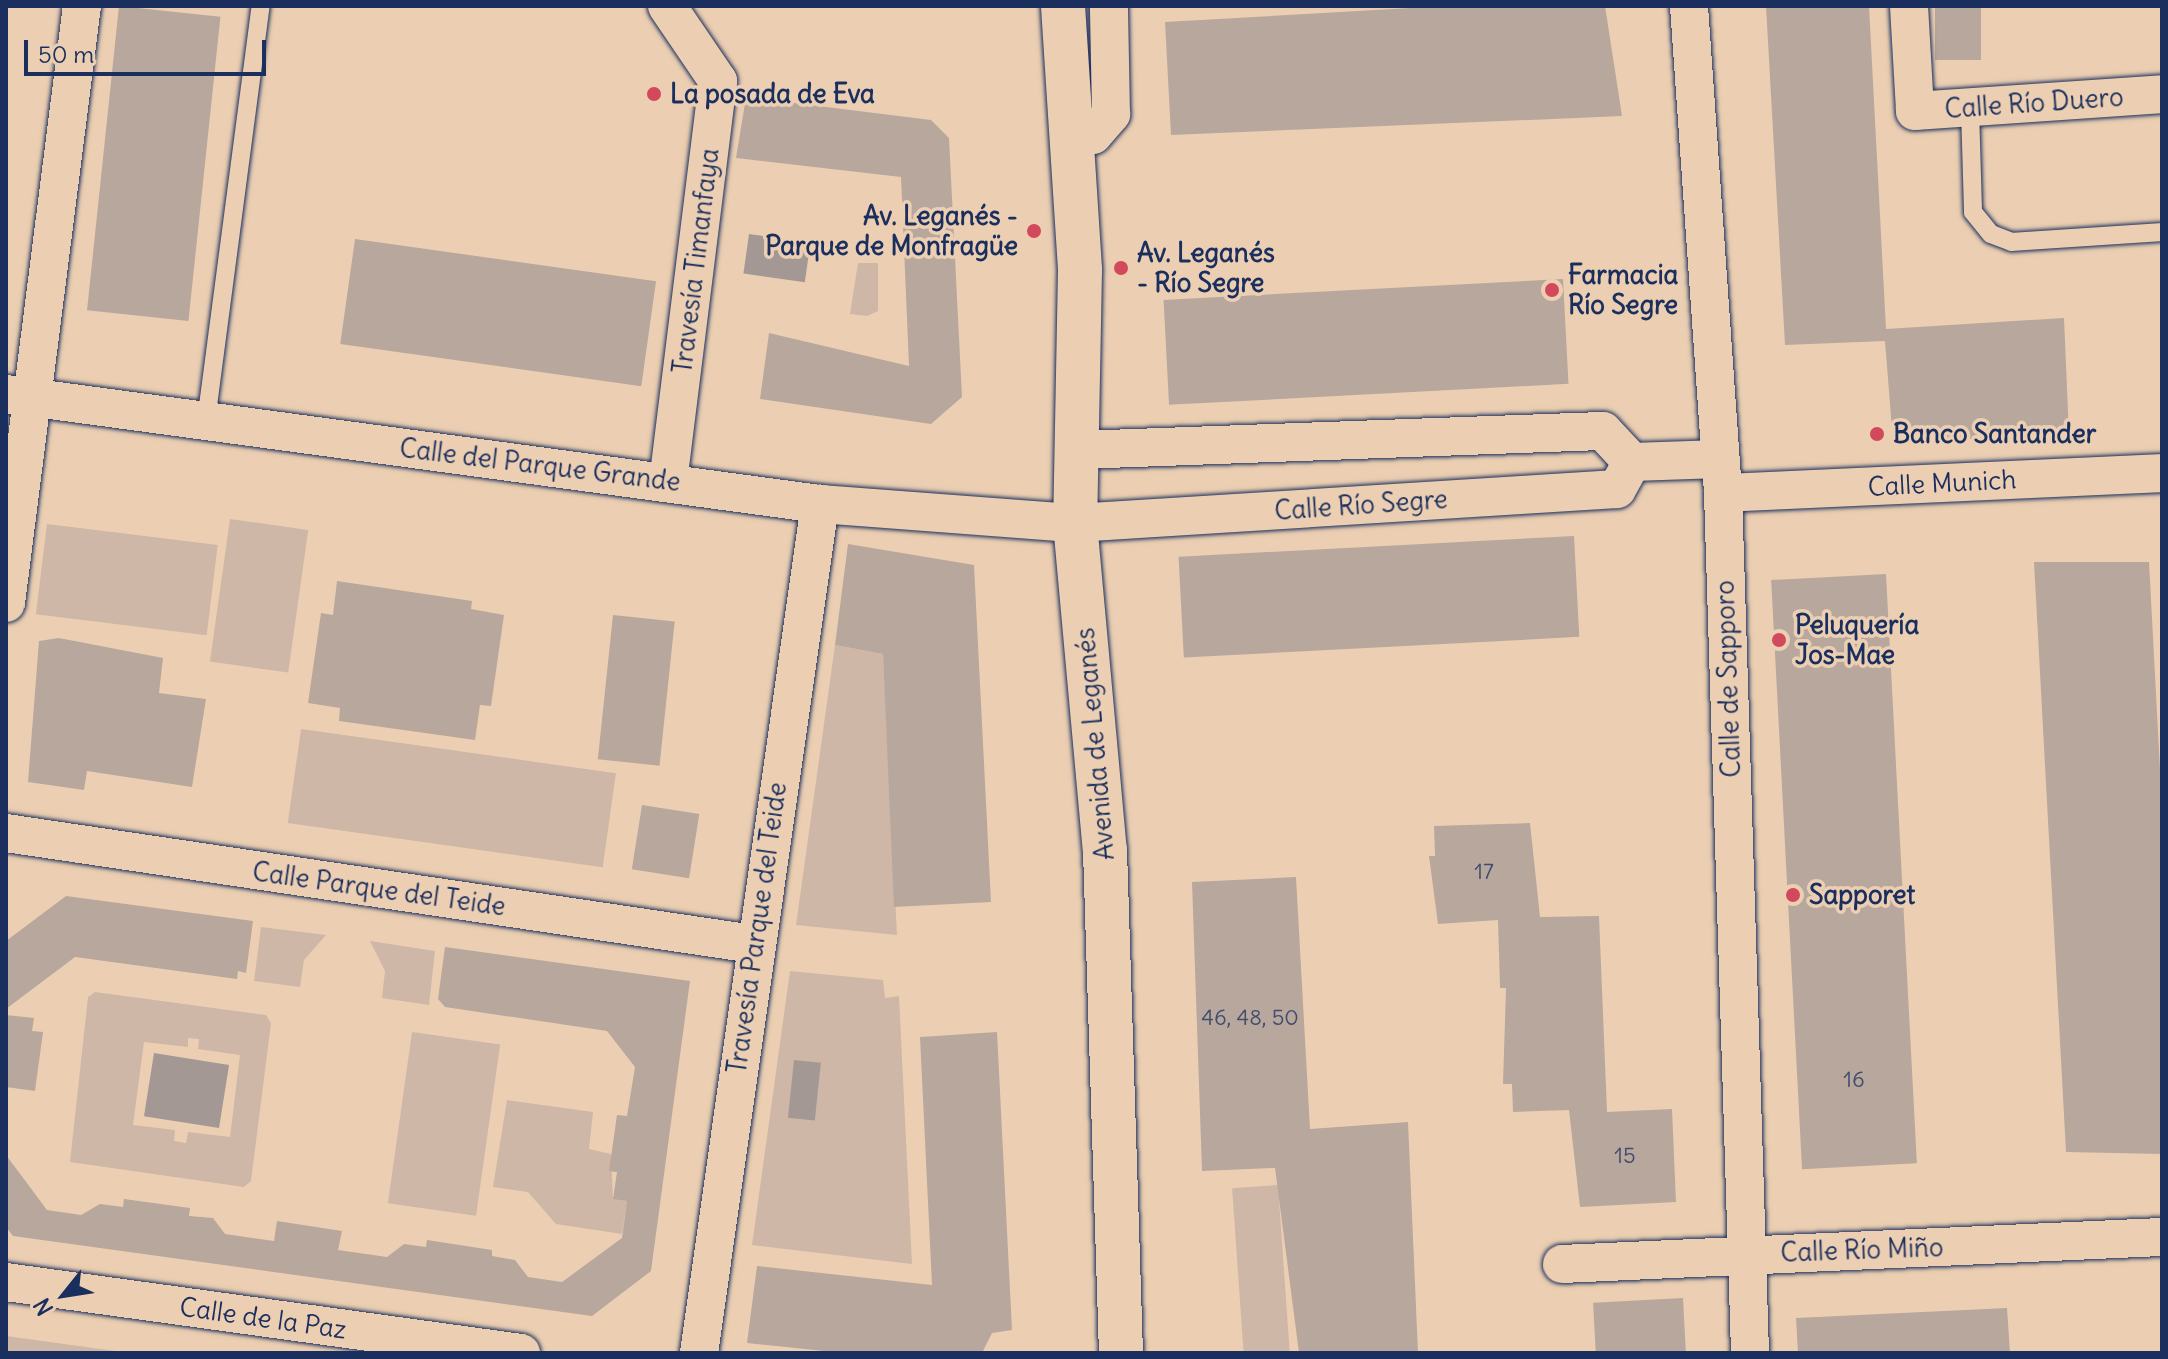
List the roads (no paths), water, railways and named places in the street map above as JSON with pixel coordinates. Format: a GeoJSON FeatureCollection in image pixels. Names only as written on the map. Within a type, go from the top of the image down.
{"type":"FeatureCollection","features":[{"type":"Feature","properties":{"kind":"street"},"geometry":{"type":"LineString","coordinates":[[6,603],[20,396],[82,6]]}},
{"type":"Feature","properties":{"kind":"street","name":"Travesía Timanfaya"},"geometry":{"type":"LineString","coordinates":[[667,6],[718,81],[668,483]]}},
{"type":"Feature","properties":{"kind":"street","name":"Avenida de Leganés"},"geometry":{"type":"LineString","coordinates":[[1063,6],[1072,136],[1079,450],[1075,523],[1105,850],[1121,1353]]}},
{"type":"Feature","properties":{"kind":"street"},"geometry":{"type":"LineString","coordinates":[[1072,136],[1093,135],[1111,114],[1109,6]]}},
{"type":"Feature","properties":{"kind":"street","name":"Calle de Sapporo"},"geometry":{"type":"LineString","coordinates":[[1689,6],[1722,476],[1743,1255],[1750,1353]]}},
{"type":"Feature","properties":{"kind":"street","name":"Calle Río Duero"},"geometry":{"type":"LineString","coordinates":[[1909,6],[1915,111],[2162,94]]}},
{"type":"Feature","properties":{"kind":"street","name":"Calle del Parque Grande"},"geometry":{"type":"LineString","coordinates":[[20,396],[820,504],[1075,523]]}},
{"type":"Feature","properties":{"kind":"street"},"geometry":{"type":"LineString","coordinates":[[1079,450],[1603,431],[1632,462],[1722,476]]}},
{"type":"Feature","properties":{"kind":"street","name":"Calle Río Segre"},"geometry":{"type":"LineString","coordinates":[[1075,523],[1617,489],[1632,462]]}},
{"type":"Feature","properties":{"kind":"street","name":"Calle Munich"},"geometry":{"type":"LineString","coordinates":[[1722,476],[2162,473]]}},
{"type":"Feature","properties":{"kind":"street","name":"Travesía Parque del Teide"},"geometry":{"type":"LineString","coordinates":[[699,1353],[753,944],[820,504]]}},
{"type":"Feature","properties":{"kind":"street","name":"Calle Parque del Teide"},"geometry":{"type":"LineString","coordinates":[[6,833],[753,944]]}},
{"type":"Feature","properties":{"kind":"street","name":"Calle Río Miño"},"geometry":{"type":"LineString","coordinates":[[1555,1264],[2162,1237]]}},
{"type":"Feature","properties":{"kind":"street","name":"Calle de la Paz"},"geometry":{"type":"LineString","coordinates":[[6,1282],[521,1353]]}},
{"type":"Feature","properties":{"kind":"lane"},"geometry":{"type":"LineString","coordinates":[[206,421],[261,6]]}},
{"type":"Feature","properties":{"kind":"lane"},"geometry":{"type":"LineString","coordinates":[[1970,109],[1973,212],[1991,234],[2012,242],[2162,232]]}},
{"type":"Feature","properties":{"kind":"place","name":"La posada de Eva"},"geometry":{"type":"Point","coordinates":[654,94]}},
{"type":"Feature","properties":{"kind":"place","name":"Av. Leganés - Parque de Monfragüe"},"geometry":{"type":"Point","coordinates":[1034,231]}},
{"type":"Feature","properties":{"kind":"place","name":"Av. Leganés - Río Segre"},"geometry":{"type":"Point","coordinates":[1121,268]}},
{"type":"Feature","properties":{"kind":"place","name":"Farmacia Río Segre"},"geometry":{"type":"Point","coordinates":[1552,290]}},
{"type":"Feature","properties":{"kind":"place","name":"Banco Santander"},"geometry":{"type":"Point","coordinates":[1877,434]}},
{"type":"Feature","properties":{"kind":"place","name":"Peluquería Jos-Mae"},"geometry":{"type":"Point","coordinates":[1779,640]}},
{"type":"Feature","properties":{"kind":"place","name":"Sapporet"},"geometry":{"type":"Point","coordinates":[1793,895]}}]}
